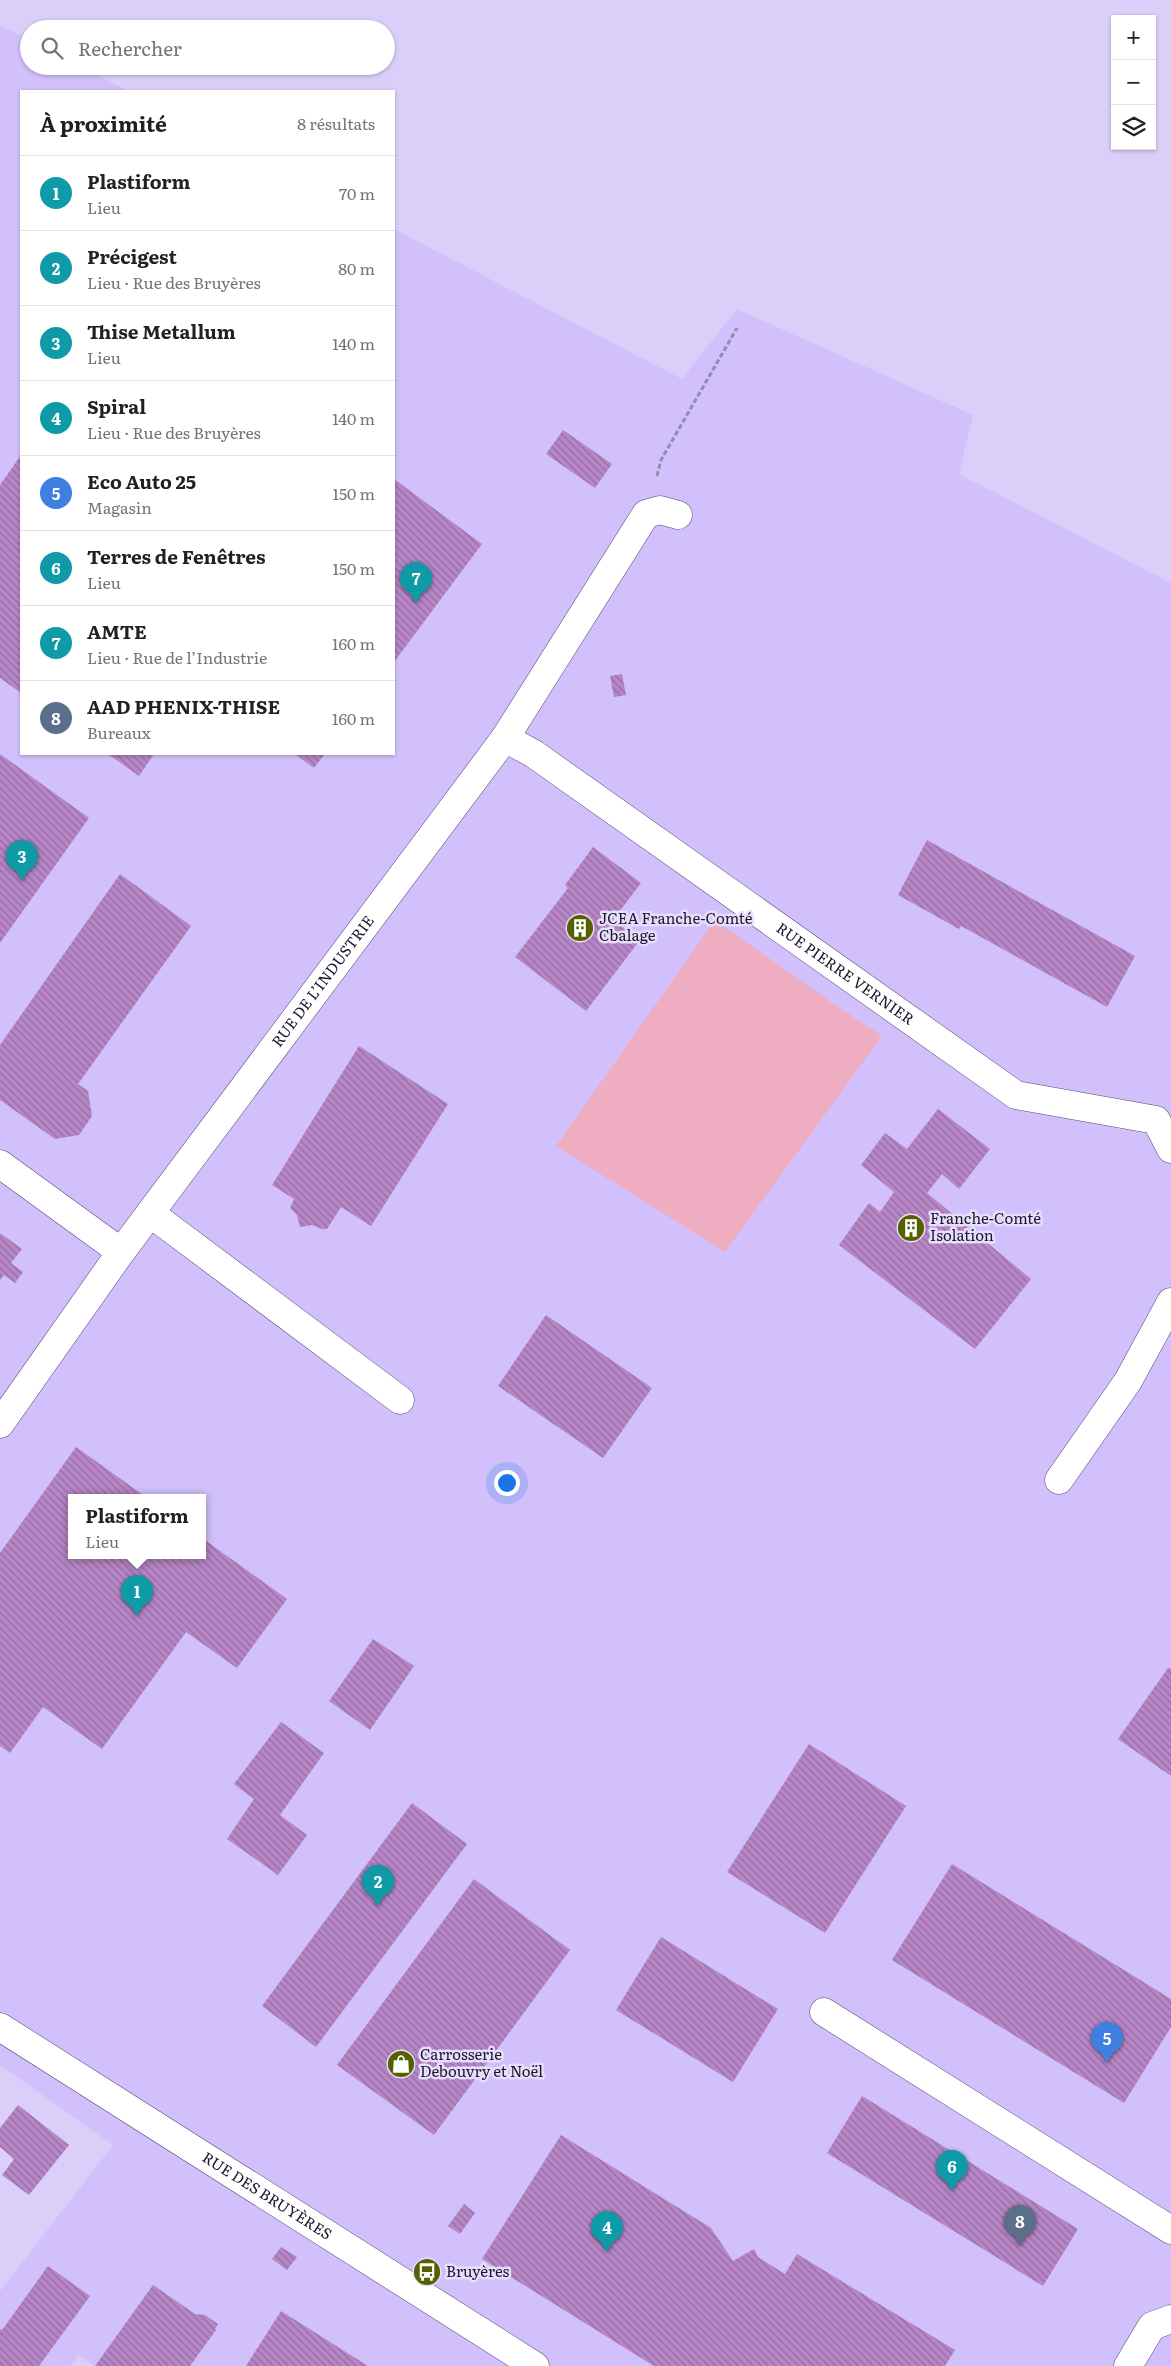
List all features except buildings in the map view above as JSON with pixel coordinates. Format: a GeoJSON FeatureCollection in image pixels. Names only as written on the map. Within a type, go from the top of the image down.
{"type":"FeatureCollection","features":[{"type":"Feature","properties":{"kind":"street"},"geometry":{"type":"LineString","coordinates":[[646,514],[660,510],[678,515]]}},
{"type":"Feature","properties":{"kind":"street","name":"RUE DE L’INDUSTRIE"},"geometry":{"type":"LineString","coordinates":[[0,1424],[121,1252],[505,738],[646,514]]}},
{"type":"Feature","properties":{"kind":"street","name":"RUE PIERRE VERNIER"},"geometry":{"type":"LineString","coordinates":[[505,738],[534,754],[1016,1095],[1156,1120],[1171,1149]]}},
{"type":"Feature","properties":{"kind":"street"},"geometry":{"type":"LineString","coordinates":[[0,1164],[121,1252]]}},
{"type":"Feature","properties":{"kind":"street"},"geometry":{"type":"LineString","coordinates":[[150,1213],[400,1400]]}},
{"type":"Feature","properties":{"kind":"street"},"geometry":{"type":"LineString","coordinates":[[1059,1480],[1128,1381],[1171,1302]]}},
{"type":"Feature","properties":{"kind":"street"},"geometry":{"type":"LineString","coordinates":[[824,2012],[1171,2230]]}},
{"type":"Feature","properties":{"kind":"street","name":"RUE DES BRUYÈRES"},"geometry":{"type":"LineString","coordinates":[[0,2027],[535,2366]]}},
{"type":"Feature","properties":{"kind":"street"},"geometry":{"type":"LineString","coordinates":[[1128,2366],[1152,2326],[1171,2319]]}},
{"type":"Feature","properties":{"kind":"path"},"geometry":{"type":"LineString","coordinates":[[646,514],[661,460],[737,328]]}},
{"type":"Feature","properties":{"kind":"shaded area"},"geometry":{"type":"Polygon","coordinates":[[[0,25],[20,35],[20,75],[97,75],[126,90],[20,90],[20,755],[395,755],[395,230],[682,379],[737,309],[973,415],[959,474],[1171,583],[1171,2366],[94,2366],[78,2355],[70,2366],[0,2366],[0,2291],[113,2145],[0,2065],[0,25]]]}},
{"type":"Feature","properties":{"kind":"shaded area"},"geometry":{"type":"Polygon","coordinates":[[[715,920],[882,1036],[725,1252],[556,1146],[715,920]]]}},
{"type":"Feature","properties":{"kind":"place","name":"AMTE"},"geometry":{"type":"Point","coordinates":[416,603]}},
{"type":"Feature","properties":{"kind":"place","name":"Thise Metallum"},"geometry":{"type":"Point","coordinates":[22,881]}},
{"type":"Feature","properties":{"kind":"place","name":"JCEA Franche-Comté Cbalage"},"geometry":{"type":"Point","coordinates":[580,928]}},
{"type":"Feature","properties":{"kind":"place","name":"Franche-Comté Isolation"},"geometry":{"type":"Point","coordinates":[911,1228]}},
{"type":"Feature","properties":{"kind":"place","name":"Plastiform"},"geometry":{"type":"Point","coordinates":[137,1616]}},
{"type":"Feature","properties":{"kind":"place","name":"Précigest"},"geometry":{"type":"Point","coordinates":[378,1906]}},
{"type":"Feature","properties":{"kind":"place","name":"Eco Auto 25"},"geometry":{"type":"Point","coordinates":[1107,2063]}},
{"type":"Feature","properties":{"kind":"place","name":"Carrosserie Debouvry et Noël"},"geometry":{"type":"Point","coordinates":[401,2064]}},
{"type":"Feature","properties":{"kind":"place","name":"Terres de Fenêtres"},"geometry":{"type":"Point","coordinates":[952,2191]}},
{"type":"Feature","properties":{"kind":"place","name":"AAD PHENIX-THISE"},"geometry":{"type":"Point","coordinates":[1020,2246]}},
{"type":"Feature","properties":{"kind":"place","name":"Spiral"},"geometry":{"type":"Point","coordinates":[607,2252]}},
{"type":"Feature","properties":{"kind":"place","name":"Bruyères"},"geometry":{"type":"Point","coordinates":[427,2272]}}]}
